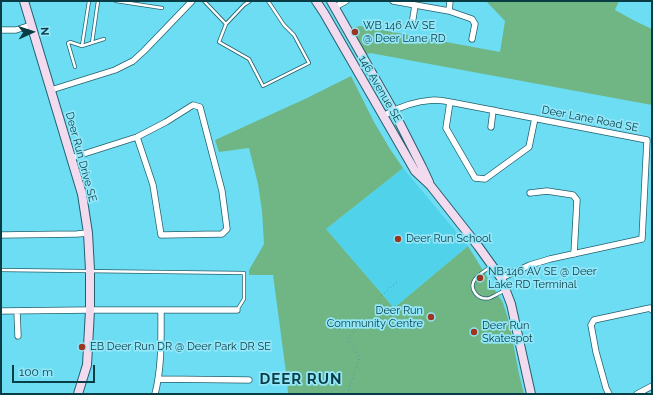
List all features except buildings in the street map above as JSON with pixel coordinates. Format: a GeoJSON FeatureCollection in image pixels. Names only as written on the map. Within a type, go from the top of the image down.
{"type":"FeatureCollection","features":[{"type":"Feature","properties":{"kind":"street","name":"Deer Run Drive SE"},"geometry":{"type":"LineString","coordinates":[[24,1],[82,194],[88,233],[90,310],[87,365],[78,394]]}},
{"type":"Feature","properties":{"kind":"street"},"geometry":{"type":"LineString","coordinates":[[51,90],[115,70],[133,61],[192,1]]}},
{"type":"Feature","properties":{"kind":"street","name":"146 Avenue SE"},"geometry":{"type":"LineString","coordinates":[[316,1],[415,171],[430,185],[501,278],[511,304],[531,394]]}},
{"type":"Feature","properties":{"kind":"street"},"geometry":{"type":"LineString","coordinates":[[333,4],[346,1]]}},
{"type":"Feature","properties":{"kind":"street"},"geometry":{"type":"LineString","coordinates":[[393,1],[449,11],[472,19],[475,24],[472,39]]}},
{"type":"Feature","properties":{"kind":"street"},"geometry":{"type":"LineString","coordinates":[[449,11],[450,1]]}},
{"type":"Feature","properties":{"kind":"street","name":"146 Avenue SE"},"geometry":{"type":"LineString","coordinates":[[333,4],[393,110],[422,166],[430,185]]}},
{"type":"Feature","properties":{"kind":"street"},"geometry":{"type":"LineString","coordinates":[[412,25],[415,5]]}},
{"type":"Feature","properties":{"kind":"street"},"geometry":{"type":"LineString","coordinates":[[1,30],[16,30],[31,25]]}},
{"type":"Feature","properties":{"kind":"street","name":"Deer Lane Road SE"},"geometry":{"type":"LineString","coordinates":[[383,116],[393,110],[408,105],[434,100],[647,140],[642,240],[550,259],[530,265],[501,278]]}},
{"type":"Feature","properties":{"kind":"street"},"geometry":{"type":"LineString","coordinates":[[450,102],[446,128],[475,178],[485,178],[529,147],[535,118]]}},
{"type":"Feature","properties":{"kind":"street"},"geometry":{"type":"LineString","coordinates":[[71,158],[137,137],[166,122],[193,105],[200,107],[222,191],[226,229],[222,234],[161,235],[153,184],[137,137]]}},
{"type":"Feature","properties":{"kind":"street"},"geometry":{"type":"LineString","coordinates":[[490,127],[493,110]]}},
{"type":"Feature","properties":{"kind":"street"},"geometry":{"type":"LineString","coordinates":[[530,193],[547,191],[573,195],[577,200],[574,254]]}},
{"type":"Feature","properties":{"kind":"street"},"geometry":{"type":"LineString","coordinates":[[1,235],[88,233]]}},
{"type":"Feature","properties":{"kind":"street"},"geometry":{"type":"LineString","coordinates":[[610,394],[606,388],[596,352],[591,325],[594,320],[650,308],[652,310]]}},
{"type":"Feature","properties":{"kind":"street"},"geometry":{"type":"LineString","coordinates":[[155,394],[158,380],[161,345],[161,310]]}},
{"type":"Feature","properties":{"kind":"street"},"geometry":{"type":"LineString","coordinates":[[1,311],[237,310]]}},
{"type":"Feature","properties":{"kind":"street"},"geometry":{"type":"LineString","coordinates":[[17,311],[18,336]]}},
{"type":"Feature","properties":{"kind":"street"},"geometry":{"type":"LineString","coordinates":[[158,380],[249,380]]}},
{"type":"Feature","properties":{"kind":"street"},"geometry":{"type":"LineString","coordinates":[[637,394],[652,386]]}},
{"type":"Feature","properties":{"kind":"lane"},"geometry":{"type":"LineString","coordinates":[[82,46],[89,1]]}},
{"type":"Feature","properties":{"kind":"lane"},"geometry":{"type":"LineString","coordinates":[[92,43],[98,1]]}},
{"type":"Feature","properties":{"kind":"lane"},"geometry":{"type":"LineString","coordinates":[[116,1],[162,8]]}},
{"type":"Feature","properties":{"kind":"lane"},"geometry":{"type":"LineString","coordinates":[[204,1],[226,24]]}},
{"type":"Feature","properties":{"kind":"lane"},"geometry":{"type":"LineString","coordinates":[[250,1],[244,5],[226,24],[219,42],[249,60],[263,86],[309,63],[294,35],[284,25],[268,1]]}},
{"type":"Feature","properties":{"kind":"lane"},"geometry":{"type":"LineString","coordinates":[[75,67],[68,43],[70,42],[82,46],[104,39]]}},
{"type":"Feature","properties":{"kind":"lane"},"geometry":{"type":"LineString","coordinates":[[493,266],[480,274],[474,280],[473,289],[476,296],[490,298],[506,290]]}},
{"type":"Feature","properties":{"kind":"lane"},"geometry":{"type":"LineString","coordinates":[[1,270],[244,273],[244,299],[237,310]]}},
{"type":"Feature","properties":{"kind":"path"},"geometry":{"type":"LineString","coordinates":[[347,394],[359,359],[348,339],[349,336],[372,316],[381,296],[399,280]]}},
{"type":"Feature","properties":{"kind":"shaded area","name":"Deer Run School"},"geometry":{"type":"Polygon","coordinates":[[[403,168],[468,246],[394,308],[326,229],[403,168]]]}},
{"type":"Feature","properties":{"kind":"green space"},"geometry":{"type":"Polygon","coordinates":[[[486,1],[619,1],[615,10],[652,29],[652,105],[370,53],[366,55],[351,28],[360,26],[500,52],[505,21],[486,1]]]}},
{"type":"Feature","properties":{"kind":"green space"},"geometry":{"type":"Polygon","coordinates":[[[351,76],[374,122],[403,168],[326,229],[394,308],[468,246],[503,303],[509,322],[524,394],[288,394],[273,275],[249,275],[249,270],[264,244],[262,211],[258,184],[249,148],[219,152],[215,140],[351,76]]]}},
{"type":"Feature","properties":{"kind":"place","name":"WB 146 AV SE @ Deer Lane RD"},"geometry":{"type":"Point","coordinates":[355,32]}},
{"type":"Feature","properties":{"kind":"place","name":"Deer Run School"},"geometry":{"type":"Point","coordinates":[398,239]}},
{"type":"Feature","properties":{"kind":"place","name":"NB 146 AV SE @ Deer Lake RD Terminal"},"geometry":{"type":"Point","coordinates":[480,278]}},
{"type":"Feature","properties":{"kind":"place","name":"Deer Run Community Centre"},"geometry":{"type":"Point","coordinates":[431,317]}},
{"type":"Feature","properties":{"kind":"place","name":"Deer Run Skatespot"},"geometry":{"type":"Point","coordinates":[474,332]}},
{"type":"Feature","properties":{"kind":"place","name":"EB Deer Run DR @ Deer Park DR SE"},"geometry":{"type":"Point","coordinates":[82,347]}},
{"type":"Feature","properties":{"kind":"district","name":"DEER RUN"},"geometry":{"type":"Point","coordinates":[301,379]}}]}
